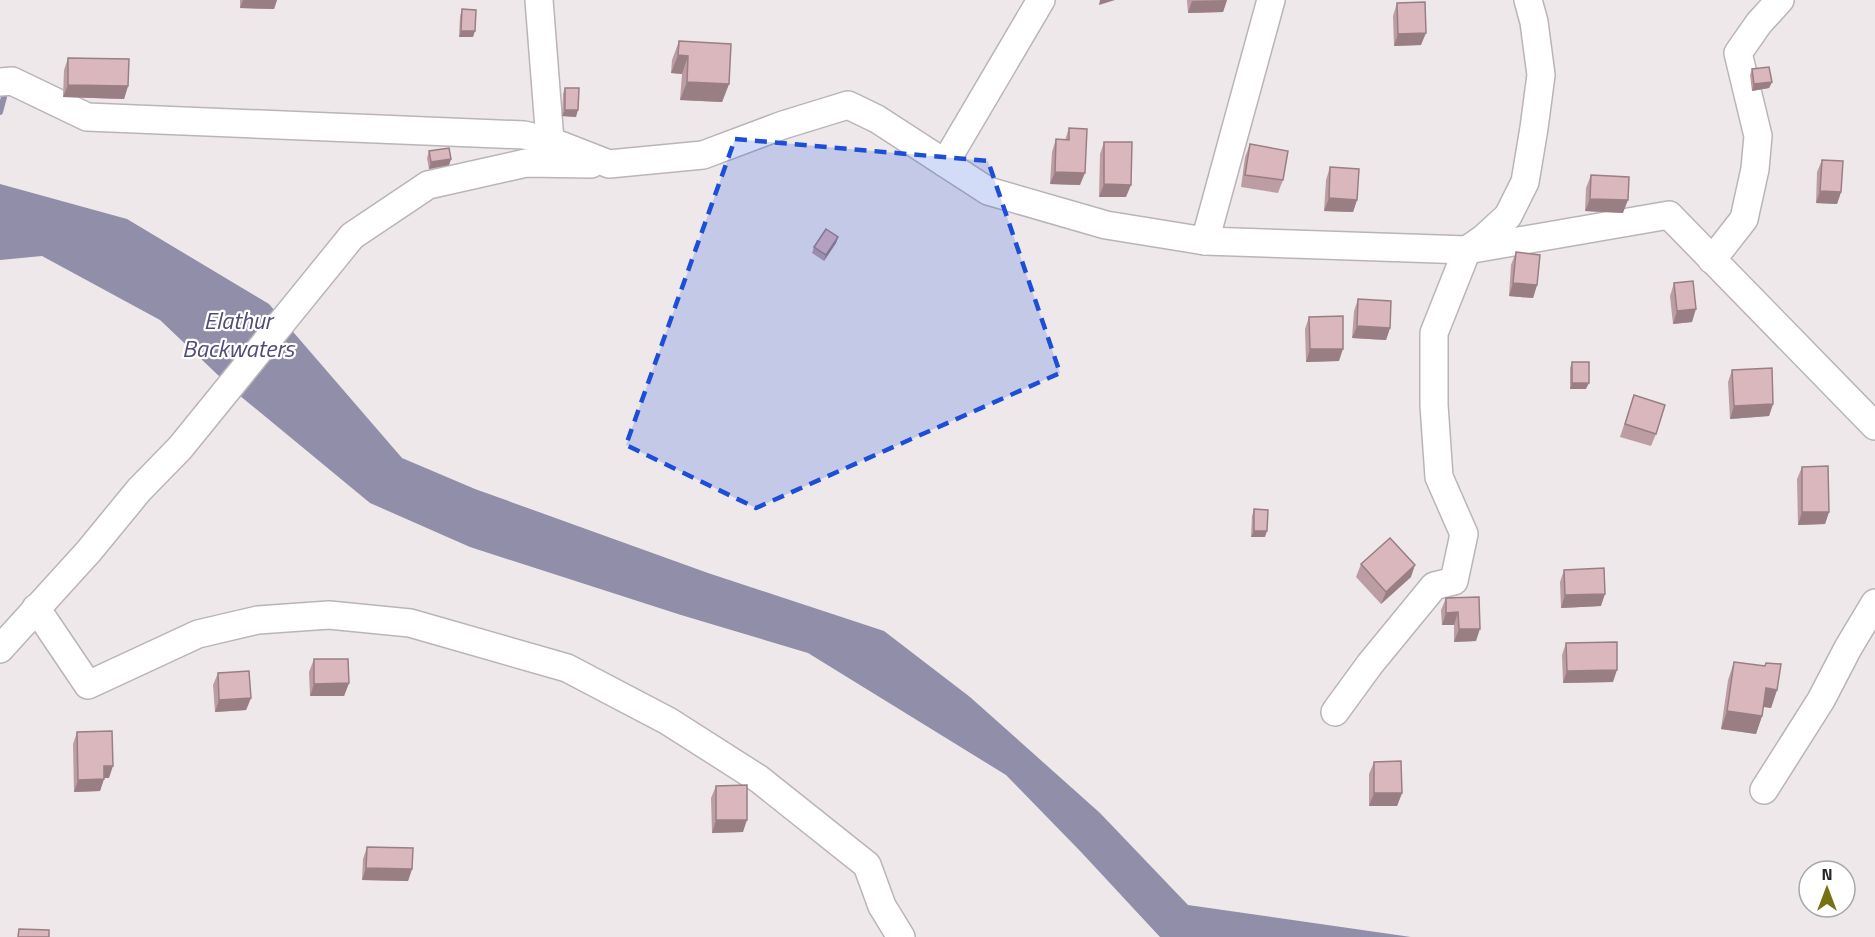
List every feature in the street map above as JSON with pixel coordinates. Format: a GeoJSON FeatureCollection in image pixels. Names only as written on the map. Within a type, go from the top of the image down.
{"type":"FeatureCollection","features":[{"type":"Feature","properties":{"kind":"street"},"geometry":{"type":"LineString","coordinates":[[539,0],[550,141]]}},
{"type":"Feature","properties":{"kind":"street"},"geometry":{"type":"LineString","coordinates":[[945,163],[1041,0]]}},
{"type":"Feature","properties":{"kind":"street"},"geometry":{"type":"LineString","coordinates":[[1205,241],[1271,0]]}},
{"type":"Feature","properties":{"kind":"street"},"geometry":{"type":"LineString","coordinates":[[1335,712],[1370,664],[1434,586],[1454,581],[1464,534],[1438,477],[1434,405],[1434,333],[1467,250],[1508,216],[1525,182],[1540,75],[1534,22],[1528,0]]}},
{"type":"Feature","properties":{"kind":"street"},"geometry":{"type":"LineString","coordinates":[[1712,260],[1744,219],[1755,168],[1758,136],[1738,53],[1759,22],[1780,0]]}},
{"type":"Feature","properties":{"kind":"street"},"geometry":{"type":"LineString","coordinates":[[0,82],[12,81],[87,117],[524,135],[550,141],[609,164]]}},
{"type":"Feature","properties":{"kind":"street"},"geometry":{"type":"LineString","coordinates":[[0,648],[89,551],[139,490],[180,448],[352,236],[428,185],[526,163],[609,164],[703,155],[803,118],[848,105],[877,119],[988,191],[1106,225],[1205,241],[1467,250],[1669,215],[1875,426]]}},
{"type":"Feature","properties":{"kind":"street"},"geometry":{"type":"LineString","coordinates":[[1764,790],[1821,700],[1875,603]]}},
{"type":"Feature","properties":{"kind":"street"},"geometry":{"type":"LineString","coordinates":[[36,608],[88,685],[198,634],[258,620],[328,615],[410,623],[567,668],[668,721],[759,779],[867,865],[882,906],[901,937]]}},
{"type":"Feature","properties":{"kind":"highlighted area"},"geometry":{"type":"Polygon","coordinates":[[[735,139],[988,161],[1060,373],[756,508],[626,445],[735,139]]]}},
{"type":"Feature","properties":{"kind":"water","name":"Elathur Backwaters"},"geometry":{"type":"Polygon","coordinates":[[[0,184],[127,219],[269,304],[402,458],[475,489],[708,573],[884,631],[970,697],[1100,813],[1188,905],[1411,937],[1160,937],[1006,775],[808,653],[470,547],[370,503],[239,395],[160,320],[42,256],[0,260],[0,184]]]}},
{"type":"Feature","properties":{"kind":"building"},"geometry":{"type":"Polygon","coordinates":[[[1425,2],[1426,33],[1398,34],[1397,3],[1425,2]]]}},
{"type":"Feature","properties":{"kind":"building"},"geometry":{"type":"Polygon","coordinates":[[[462,9],[476,10],[475,31],[461,31],[462,9]]]}},
{"type":"Feature","properties":{"kind":"building"},"geometry":{"type":"Polygon","coordinates":[[[679,41],[731,44],[729,84],[687,82],[688,56],[678,55],[679,41]]]}},
{"type":"Feature","properties":{"kind":"building"},"geometry":{"type":"Polygon","coordinates":[[[68,58],[129,59],[128,86],[68,85],[68,58]]]}},
{"type":"Feature","properties":{"kind":"building"},"geometry":{"type":"Polygon","coordinates":[[[1769,67],[1772,82],[1754,84],[1752,69],[1769,67]]]}},
{"type":"Feature","properties":{"kind":"building"},"geometry":{"type":"Polygon","coordinates":[[[565,88],[579,88],[578,110],[565,110],[565,88]]]}},
{"type":"Feature","properties":{"kind":"building"},"geometry":{"type":"Polygon","coordinates":[[[1069,128],[1087,129],[1085,173],[1055,172],[1056,139],[1069,140],[1069,128]]]}},
{"type":"Feature","properties":{"kind":"building"},"geometry":{"type":"Polygon","coordinates":[[[1104,142],[1132,142],[1131,185],[1104,184],[1104,142]]]}},
{"type":"Feature","properties":{"kind":"building"},"geometry":{"type":"Polygon","coordinates":[[[1250,144],[1288,151],[1283,180],[1245,175],[1250,144]]]}},
{"type":"Feature","properties":{"kind":"building"},"geometry":{"type":"Polygon","coordinates":[[[449,148],[451,159],[431,162],[429,151],[449,148]]]}},
{"type":"Feature","properties":{"kind":"building"},"geometry":{"type":"Polygon","coordinates":[[[1822,160],[1843,161],[1841,192],[1820,191],[1822,160]]]}},
{"type":"Feature","properties":{"kind":"building"},"geometry":{"type":"Polygon","coordinates":[[[1330,167],[1359,169],[1357,200],[1329,198],[1330,167]]]}},
{"type":"Feature","properties":{"kind":"building"},"geometry":{"type":"Polygon","coordinates":[[[1591,175],[1629,177],[1628,200],[1590,199],[1591,175]]]}},
{"type":"Feature","properties":{"kind":"building"},"geometry":{"type":"Polygon","coordinates":[[[826,229],[838,237],[826,255],[814,247],[826,229]]]}},
{"type":"Feature","properties":{"kind":"building"},"geometry":{"type":"Polygon","coordinates":[[[1516,252],[1540,255],[1537,285],[1513,283],[1516,252]]]}},
{"type":"Feature","properties":{"kind":"building"},"geometry":{"type":"Polygon","coordinates":[[[1693,281],[1696,309],[1677,311],[1674,283],[1693,281]]]}},
{"type":"Feature","properties":{"kind":"building"},"geometry":{"type":"Polygon","coordinates":[[[1358,299],[1391,301],[1390,328],[1357,326],[1358,299]]]}},
{"type":"Feature","properties":{"kind":"building"},"geometry":{"type":"Polygon","coordinates":[[[1343,316],[1343,349],[1310,349],[1309,317],[1343,316]]]}},
{"type":"Feature","properties":{"kind":"building"},"geometry":{"type":"Polygon","coordinates":[[[1572,362],[1589,362],[1589,383],[1572,383],[1572,362]]]}},
{"type":"Feature","properties":{"kind":"building"},"geometry":{"type":"Polygon","coordinates":[[[1772,368],[1773,404],[1734,406],[1732,370],[1772,368]]]}},
{"type":"Feature","properties":{"kind":"building"},"geometry":{"type":"Polygon","coordinates":[[[1634,395],[1665,405],[1656,434],[1625,424],[1634,395]]]}},
{"type":"Feature","properties":{"kind":"building"},"geometry":{"type":"Polygon","coordinates":[[[1828,466],[1829,512],[1802,512],[1802,467],[1828,466]]]}},
{"type":"Feature","properties":{"kind":"building"},"geometry":{"type":"Polygon","coordinates":[[[1254,509],[1268,510],[1267,531],[1254,531],[1254,509]]]}},
{"type":"Feature","properties":{"kind":"building"},"geometry":{"type":"Polygon","coordinates":[[[1390,538],[1415,565],[1386,592],[1361,564],[1390,538]]]}},
{"type":"Feature","properties":{"kind":"building"},"geometry":{"type":"Polygon","coordinates":[[[1604,568],[1605,594],[1565,595],[1564,570],[1604,568]]]}},
{"type":"Feature","properties":{"kind":"building"},"geometry":{"type":"Polygon","coordinates":[[[1479,597],[1480,629],[1459,629],[1458,612],[1446,613],[1446,598],[1479,597]]]}},
{"type":"Feature","properties":{"kind":"building"},"geometry":{"type":"Polygon","coordinates":[[[1617,642],[1617,670],[1567,671],[1566,643],[1617,642]]]}},
{"type":"Feature","properties":{"kind":"building"},"geometry":{"type":"Polygon","coordinates":[[[314,659],[348,659],[349,683],[314,684],[314,659]]]}},
{"type":"Feature","properties":{"kind":"building"},"geometry":{"type":"Polygon","coordinates":[[[1734,662],[1765,666],[1766,663],[1781,664],[1777,690],[1766,688],[1762,716],[1727,711],[1734,662]]]}},
{"type":"Feature","properties":{"kind":"building"},"geometry":{"type":"Polygon","coordinates":[[[249,671],[251,698],[219,700],[218,673],[249,671]]]}},
{"type":"Feature","properties":{"kind":"building"},"geometry":{"type":"Polygon","coordinates":[[[112,731],[113,766],[104,766],[104,779],[78,780],[77,732],[112,731]]]}},
{"type":"Feature","properties":{"kind":"building"},"geometry":{"type":"Polygon","coordinates":[[[1401,761],[1402,793],[1374,793],[1374,762],[1401,761]]]}},
{"type":"Feature","properties":{"kind":"building"},"geometry":{"type":"Polygon","coordinates":[[[747,785],[747,820],[716,820],[716,786],[747,785]]]}},
{"type":"Feature","properties":{"kind":"building"},"geometry":{"type":"Polygon","coordinates":[[[367,847],[413,848],[412,869],[366,868],[367,847]]]}},
{"type":"Feature","properties":{"kind":"building"},"geometry":{"type":"Polygon","coordinates":[[[19,929],[49,930],[49,937],[18,937],[19,929]]]}},
{"type":"Feature","properties":{"kind":"waterway"},"geometry":{"type":"LineString","coordinates":[[0,112],[4,97]]}}]}
